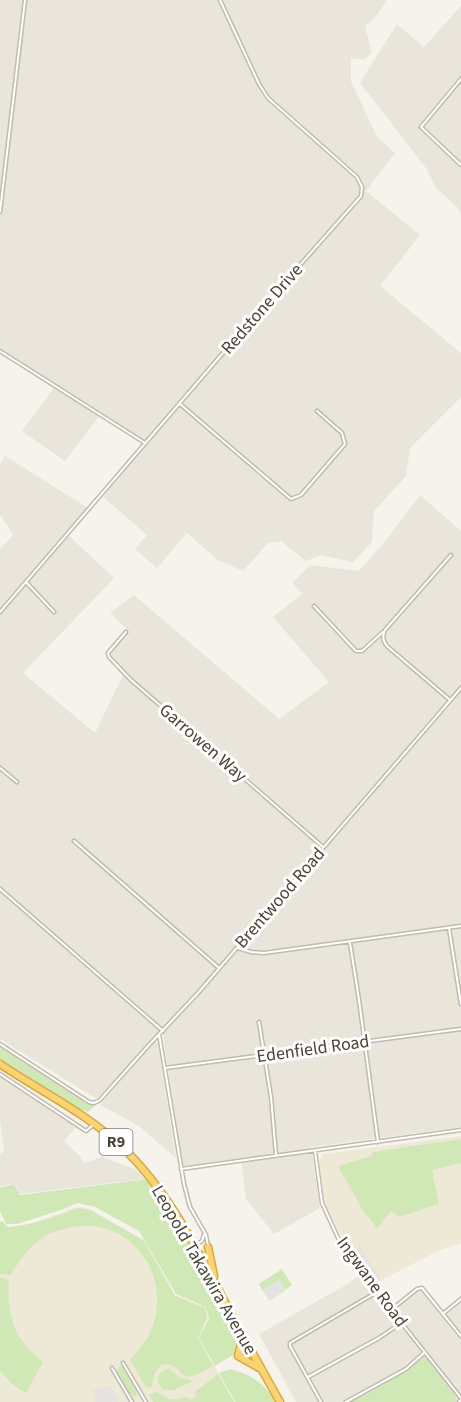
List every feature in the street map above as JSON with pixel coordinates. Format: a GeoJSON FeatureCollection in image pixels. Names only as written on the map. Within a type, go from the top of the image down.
{"type":"FeatureCollection","features":[{"type":"Feature","properties":{"kind":"highway","name":"Leopold Takawira Avenue"},"geometry":{"type":"LineString","coordinates":[[0,1064],[94,1124],[144,1169],[166,1198],[280,1402]]}},
{"type":"Feature","properties":{"kind":"highway"},"geometry":{"type":"LineString","coordinates":[[208,1247],[214,1281]]}},
{"type":"Feature","properties":{"kind":"highway"},"geometry":{"type":"LineString","coordinates":[[243,1335],[238,1356],[262,1370]]}},
{"type":"Feature","properties":{"kind":"street"},"geometry":{"type":"LineString","coordinates":[[0,212],[25,0]]}},
{"type":"Feature","properties":{"kind":"street","name":"Redstone Drive"},"geometry":{"type":"LineString","coordinates":[[0,612],[358,200],[362,191],[361,181],[357,177],[268,98],[259,84],[220,0]]}},
{"type":"Feature","properties":{"kind":"street"},"geometry":{"type":"LineString","coordinates":[[461,79],[421,127],[461,165]]}},
{"type":"Feature","properties":{"kind":"street"},"geometry":{"type":"LineString","coordinates":[[0,351],[146,444]]}},
{"type":"Feature","properties":{"kind":"street"},"geometry":{"type":"LineString","coordinates":[[180,404],[291,499],[301,495],[345,444],[342,432],[317,411]]}},
{"type":"Feature","properties":{"kind":"street"},"geometry":{"type":"LineString","coordinates":[[314,606],[356,651],[362,651],[386,630],[451,555]]}},
{"type":"Feature","properties":{"kind":"street"},"geometry":{"type":"LineString","coordinates":[[26,582],[54,612]]}},
{"type":"Feature","properties":{"kind":"street"},"geometry":{"type":"LineString","coordinates":[[386,630],[383,639],[386,645],[450,700]]}},
{"type":"Feature","properties":{"kind":"street","name":"Garrowen Way"},"geometry":{"type":"LineString","coordinates":[[126,632],[108,653],[109,657],[130,680],[323,848]]}},
{"type":"Feature","properties":{"kind":"street","name":"Brentwood Road"},"geometry":{"type":"LineString","coordinates":[[0,1044],[94,1103],[100,1100],[237,948],[461,688]]}},
{"type":"Feature","properties":{"kind":"street"},"geometry":{"type":"LineString","coordinates":[[0,768],[17,782]]}},
{"type":"Feature","properties":{"kind":"street"},"geometry":{"type":"LineString","coordinates":[[75,841],[219,968]]}},
{"type":"Feature","properties":{"kind":"street"},"geometry":{"type":"LineString","coordinates":[[0,889],[163,1031]]}},
{"type":"Feature","properties":{"kind":"street"},"geometry":{"type":"LineString","coordinates":[[237,948],[264,953],[461,926]]}},
{"type":"Feature","properties":{"kind":"street"},"geometry":{"type":"LineString","coordinates":[[449,928],[461,1004]]}},
{"type":"Feature","properties":{"kind":"street"},"geometry":{"type":"LineString","coordinates":[[350,943],[378,1142]]}},
{"type":"Feature","properties":{"kind":"street"},"geometry":{"type":"LineString","coordinates":[[259,1022],[271,1096],[276,1155]]}},
{"type":"Feature","properties":{"kind":"street","name":"Edenfield Road"},"geometry":{"type":"LineString","coordinates":[[165,1068],[461,1029]]}},
{"type":"Feature","properties":{"kind":"street"},"geometry":{"type":"LineString","coordinates":[[159,1034],[181,1169],[190,1207],[204,1232],[208,1247],[199,1255]]}},
{"type":"Feature","properties":{"kind":"street"},"geometry":{"type":"LineString","coordinates":[[0,1074],[86,1131],[94,1124]]}},
{"type":"Feature","properties":{"kind":"street"},"geometry":{"type":"LineString","coordinates":[[181,1169],[461,1130]]}},
{"type":"Feature","properties":{"kind":"street","name":"Ingwane Road"},"geometry":{"type":"LineString","coordinates":[[315,1151],[320,1194],[327,1216],[345,1248],[460,1400]]}},
{"type":"Feature","properties":{"kind":"street"},"geometry":{"type":"LineString","coordinates":[[194,1246],[202,1241],[204,1232]]}},
{"type":"Feature","properties":{"kind":"street"},"geometry":{"type":"LineString","coordinates":[[391,1310],[420,1288],[424,1289],[461,1336]]}},
{"type":"Feature","properties":{"kind":"street"},"geometry":{"type":"LineString","coordinates":[[321,1402],[290,1345],[291,1342],[377,1292]]}},
{"type":"Feature","properties":{"kind":"street"},"geometry":{"type":"LineString","coordinates":[[444,1313],[461,1299]]}},
{"type":"Feature","properties":{"kind":"street"},"geometry":{"type":"LineString","coordinates":[[308,1377],[379,1338],[401,1323]]}},
{"type":"Feature","properties":{"kind":"street"},"geometry":{"type":"LineString","coordinates":[[346,1402],[406,1369],[425,1353]]}},
{"type":"Feature","properties":{"kind":"street"},"geometry":{"type":"LineString","coordinates":[[123,1362],[146,1402]]}},
{"type":"Feature","properties":{"kind":"street"},"geometry":{"type":"LineString","coordinates":[[112,1368],[132,1402]]}},
{"type":"Feature","properties":{"kind":"shaded area"},"geometry":{"type":"Polygon","coordinates":[[[0,0],[387,0],[375,18],[365,26],[372,53],[364,60],[351,58],[351,81],[377,137],[395,153],[366,191],[420,235],[380,286],[461,353],[461,397],[410,448],[406,476],[374,511],[372,542],[353,562],[321,555],[306,561],[281,541],[268,543],[243,571],[218,560],[187,533],[157,568],[135,549],[147,535],[103,497],[147,443],[101,414],[65,461],[22,431],[56,385],[0,349],[0,0]]]}},
{"type":"Feature","properties":{"kind":"shaded area"},"geometry":{"type":"Polygon","coordinates":[[[461,6],[461,216],[458,208],[436,188],[426,168],[360,83],[397,24],[424,47],[461,6]]]}},
{"type":"Feature","properties":{"kind":"shaded area"},"geometry":{"type":"Polygon","coordinates":[[[5,456],[88,508],[66,533],[114,578],[23,673],[95,733],[123,675],[107,658],[106,653],[127,629],[110,613],[134,595],[279,719],[329,682],[273,617],[302,594],[293,583],[310,565],[359,571],[383,544],[420,495],[461,531],[461,1127],[311,1147],[320,1208],[274,1234],[246,1199],[241,1158],[182,1166],[162,1028],[101,1095],[95,1098],[0,1039],[0,549],[13,535],[0,514],[0,464],[5,456]]]}},
{"type":"Feature","properties":{"kind":"shaded area"},"geometry":{"type":"Polygon","coordinates":[[[155,1041],[158,1044],[176,1158],[139,1126],[100,1105],[155,1041]]]}},
{"type":"Feature","properties":{"kind":"shaded area"},"geometry":{"type":"Polygon","coordinates":[[[0,1075],[77,1126],[64,1141],[84,1163],[102,1157],[135,1169],[145,1179],[20,1194],[14,1183],[0,1187],[0,1154],[4,1151],[0,1120],[0,1075]]]}},
{"type":"Feature","properties":{"kind":"shaded area"},"geometry":{"type":"Polygon","coordinates":[[[461,1136],[461,1243],[440,1250],[374,1284],[351,1253],[325,1206],[319,1161],[323,1154],[461,1136]]]}},
{"type":"Feature","properties":{"kind":"shaded area"},"geometry":{"type":"Polygon","coordinates":[[[77,1207],[90,1209],[144,1240],[175,1295],[206,1307],[208,1318],[199,1338],[234,1402],[0,1402],[0,1242],[25,1226],[77,1207]]]}},
{"type":"Feature","properties":{"kind":"shaded area"},"geometry":{"type":"Polygon","coordinates":[[[360,1246],[380,1278],[375,1281],[353,1252],[360,1246]]]}},
{"type":"Feature","properties":{"kind":"shaded area"},"geometry":{"type":"Polygon","coordinates":[[[361,1274],[391,1312],[420,1289],[444,1317],[461,1303],[461,1402],[296,1402],[259,1334],[346,1285],[361,1274]]]}},
{"type":"Feature","properties":{"kind":"shaded area"},"geometry":{"type":"Polygon","coordinates":[[[279,1280],[285,1291],[269,1301],[262,1290],[279,1280]]]}},
{"type":"Feature","properties":{"kind":"shaded area"},"geometry":{"type":"Polygon","coordinates":[[[110,1385],[119,1400],[117,1402],[95,1402],[92,1391],[110,1385]]]}},
{"type":"Feature","properties":{"kind":"green space"},"geometry":{"type":"Polygon","coordinates":[[[0,1045],[97,1104],[88,1112],[79,1109],[0,1059],[0,1045]]]}},
{"type":"Feature","properties":{"kind":"green space"},"geometry":{"type":"Polygon","coordinates":[[[461,1139],[461,1163],[432,1170],[439,1204],[399,1217],[391,1211],[377,1228],[362,1209],[338,1166],[371,1156],[373,1152],[461,1139]]]}},
{"type":"Feature","properties":{"kind":"green space"},"geometry":{"type":"Polygon","coordinates":[[[149,1179],[186,1235],[239,1333],[241,1339],[238,1352],[215,1366],[199,1338],[209,1318],[206,1307],[176,1294],[139,1231],[95,1207],[78,1203],[17,1224],[6,1224],[0,1211],[0,1188],[14,1184],[20,1195],[149,1179]]]}},
{"type":"Feature","properties":{"kind":"green space"},"geometry":{"type":"Polygon","coordinates":[[[78,1208],[90,1210],[144,1241],[175,1296],[205,1308],[207,1317],[198,1338],[213,1366],[189,1377],[175,1367],[164,1364],[155,1373],[152,1387],[145,1386],[130,1359],[148,1337],[156,1312],[156,1288],[149,1265],[135,1246],[115,1232],[91,1226],[53,1232],[33,1245],[10,1275],[0,1274],[0,1222],[2,1221],[8,1227],[26,1224],[78,1208]]]}},
{"type":"Feature","properties":{"kind":"green space"},"geometry":{"type":"Polygon","coordinates":[[[282,1269],[292,1285],[285,1290],[279,1280],[262,1290],[259,1284],[282,1269]]]}},
{"type":"Feature","properties":{"kind":"green space"},"geometry":{"type":"Polygon","coordinates":[[[0,1277],[9,1282],[11,1317],[20,1337],[43,1362],[26,1393],[14,1386],[0,1371],[0,1277]]]}},
{"type":"Feature","properties":{"kind":"green space"},"geometry":{"type":"Polygon","coordinates":[[[422,1356],[427,1357],[455,1393],[456,1402],[348,1402],[396,1375],[422,1356]]]}},
{"type":"Feature","properties":{"kind":"green space"},"geometry":{"type":"Polygon","coordinates":[[[120,1366],[125,1368],[137,1391],[136,1396],[130,1395],[117,1372],[120,1366]]]}},
{"type":"Feature","properties":{"kind":"green space"},"geometry":{"type":"Polygon","coordinates":[[[169,1369],[181,1378],[193,1381],[174,1390],[163,1390],[158,1383],[158,1378],[162,1372],[169,1369]]]}},
{"type":"Feature","properties":{"kind":"green space"},"geometry":{"type":"Polygon","coordinates":[[[230,1369],[257,1381],[276,1402],[235,1402],[219,1373],[230,1369]]]}},
{"type":"Feature","properties":{"kind":"green space"},"geometry":{"type":"Polygon","coordinates":[[[218,1374],[234,1402],[153,1402],[149,1394],[156,1392],[170,1399],[186,1397],[192,1399],[196,1391],[218,1374]]]}}]}
